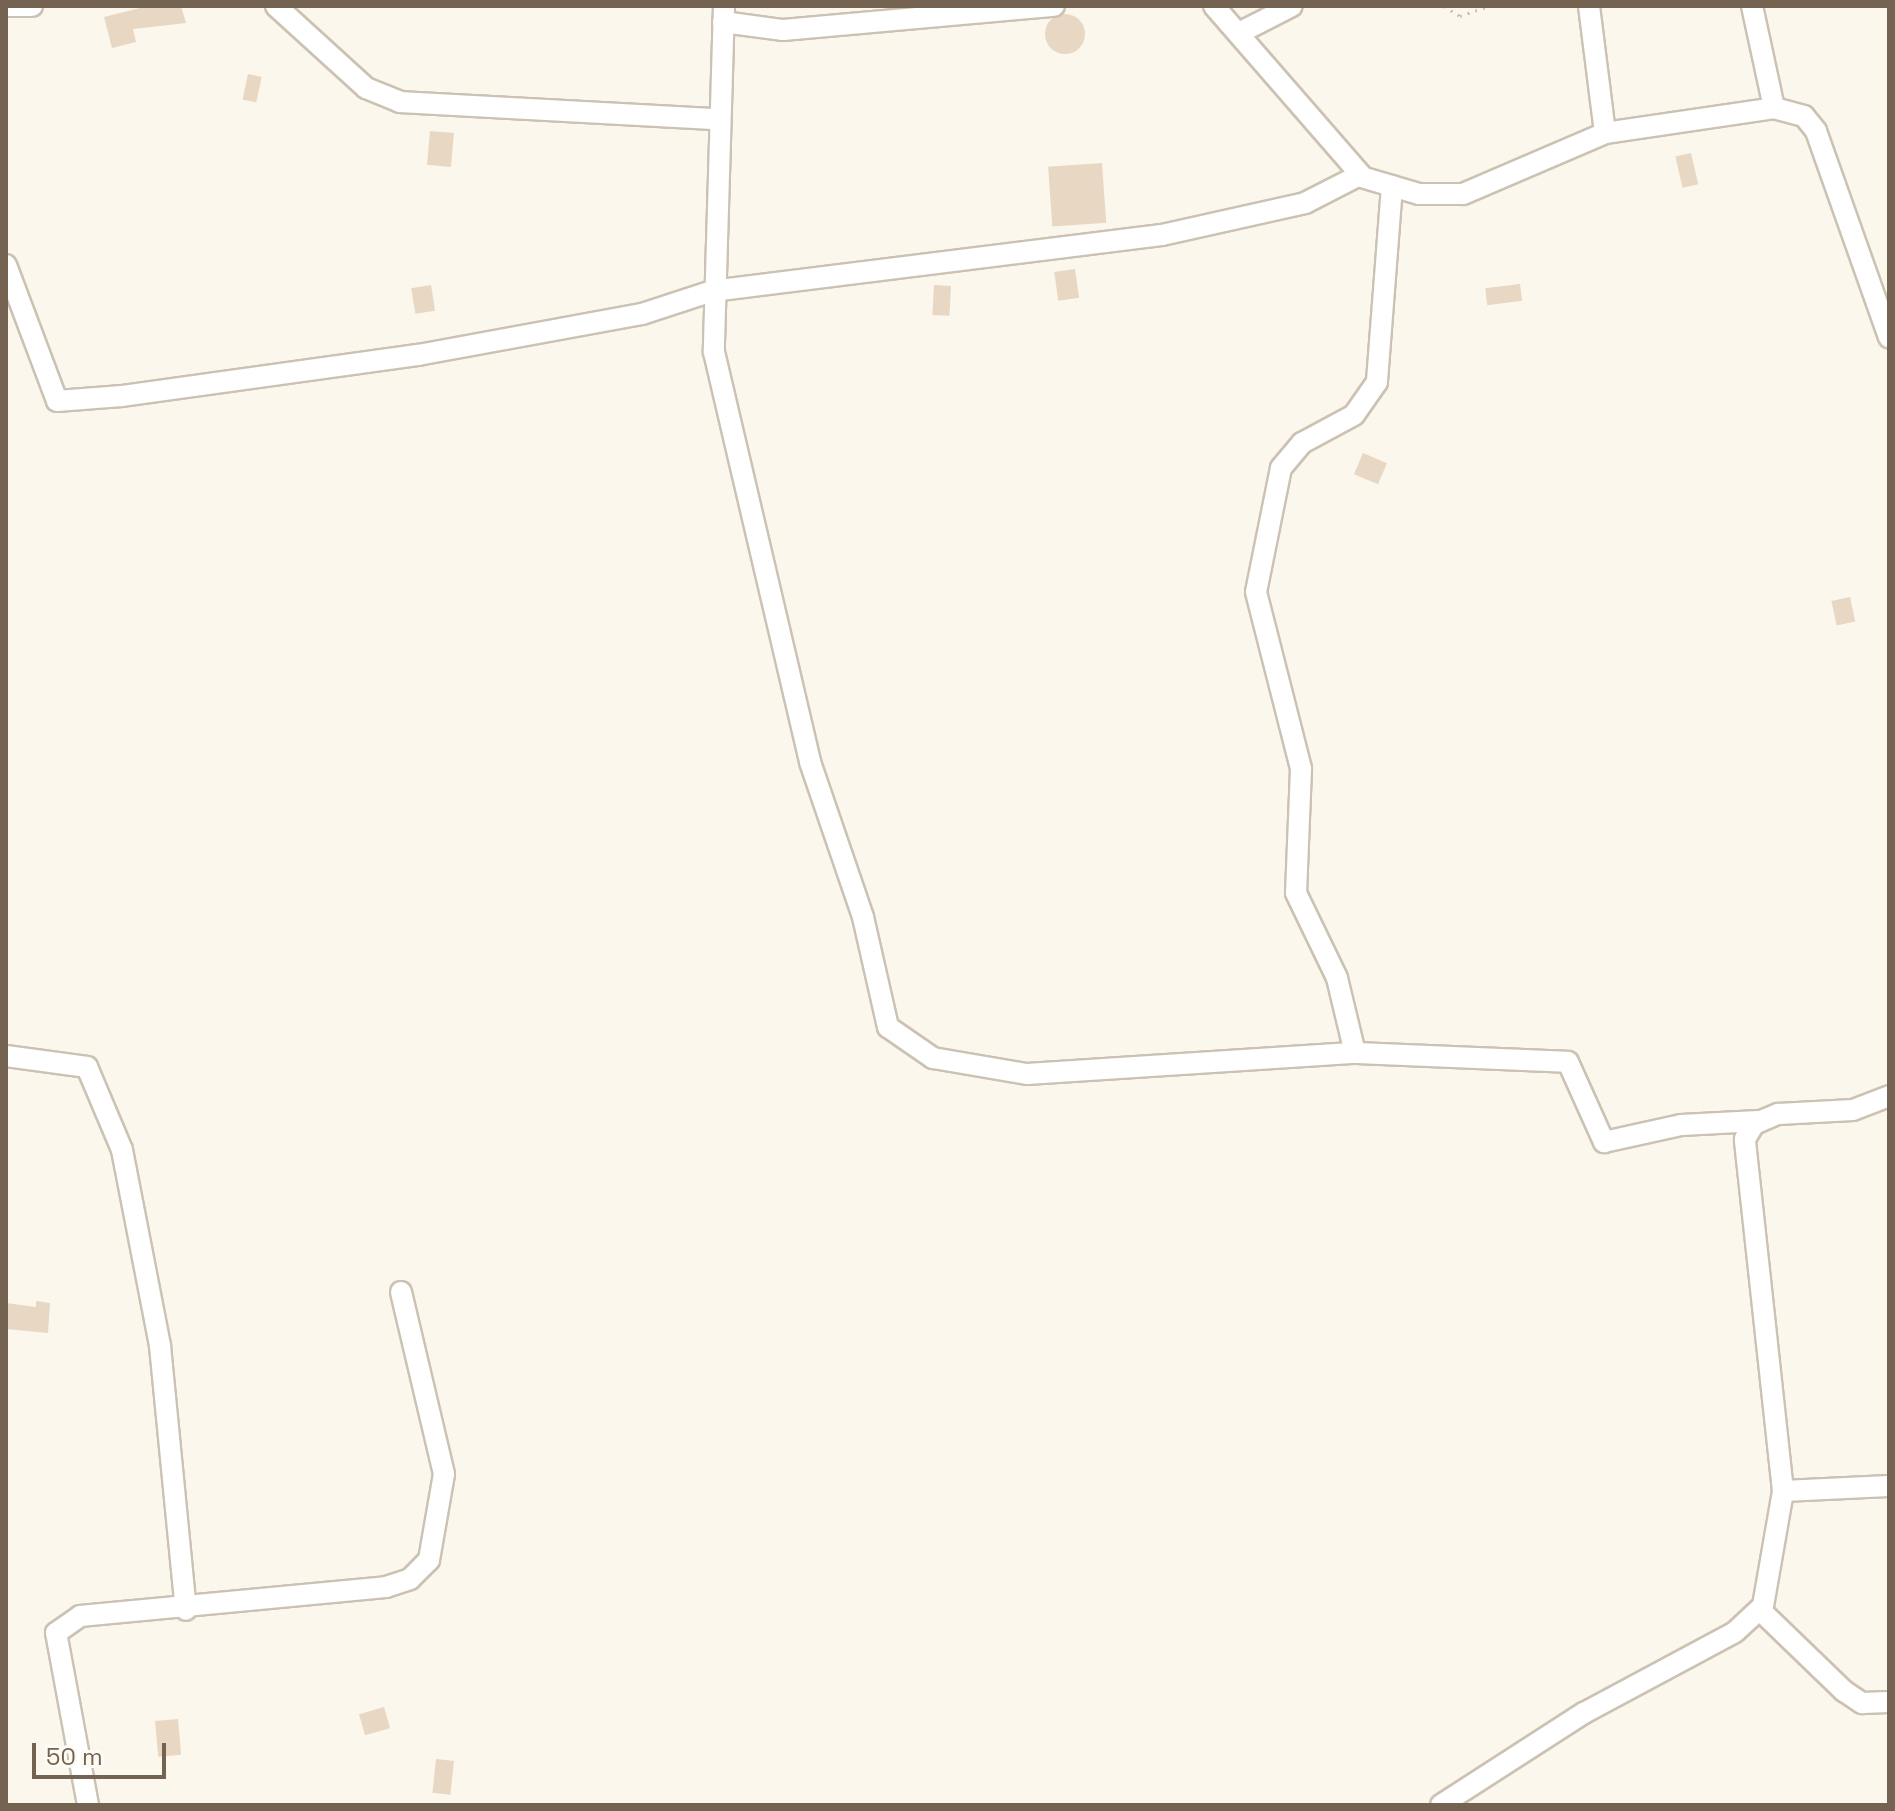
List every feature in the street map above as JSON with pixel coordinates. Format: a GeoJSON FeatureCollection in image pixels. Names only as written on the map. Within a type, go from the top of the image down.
{"type":"FeatureCollection","features":[{"type":"Feature","properties":{"kind":"street"},"geometry":{"type":"LineString","coordinates":[[6,6],[32,6]]}},
{"type":"Feature","properties":{"kind":"street"},"geometry":{"type":"LineString","coordinates":[[276,6],[366,88],[392,100],[717,119]]}},
{"type":"Feature","properties":{"kind":"street"},"geometry":{"type":"LineString","coordinates":[[1054,6],[783,30],[724,14],[717,119],[712,291],[722,397],[762,539],[803,735],[828,830],[872,948],[882,1016],[896,1036],[933,1058],[1027,1074],[1355,1053],[1565,1061],[1604,1142],[1681,1125],[1758,1121],[1797,1110],[1853,1110],[1889,1096]]}},
{"type":"Feature","properties":{"kind":"street"},"geometry":{"type":"LineString","coordinates":[[1214,6],[1362,176],[1432,196],[1472,193],[1605,133],[1774,108],[1804,116],[1816,131],[1889,337]]}},
{"type":"Feature","properties":{"kind":"street"},"geometry":{"type":"LineString","coordinates":[[1239,33],[1292,6]]}},
{"type":"Feature","properties":{"kind":"street"},"geometry":{"type":"LineString","coordinates":[[1589,6],[1605,133]]}},
{"type":"Feature","properties":{"kind":"street"},"geometry":{"type":"LineString","coordinates":[[1752,6],[1774,108]]}},
{"type":"Feature","properties":{"kind":"street"},"geometry":{"type":"LineString","coordinates":[[6,265],[57,401],[387,361],[642,314],[712,291],[1162,235],[1305,203],[1362,176]]}},
{"type":"Feature","properties":{"kind":"street"},"geometry":{"type":"LineString","coordinates":[[1355,1053],[1337,978],[1296,893],[1301,769],[1256,592],[1281,468],[1302,443],[1354,415],[1377,382],[1392,186]]}},
{"type":"Feature","properties":{"kind":"street"},"geometry":{"type":"LineString","coordinates":[[6,1056],[87,1067],[122,1150],[160,1346],[186,1610]]}},
{"type":"Feature","properties":{"kind":"street"},"geometry":{"type":"LineString","coordinates":[[1441,1805],[1760,1610],[1770,1588],[1783,1491],[1743,1169],[1747,1134],[1758,1121]]}},
{"type":"Feature","properties":{"kind":"street"},"geometry":{"type":"LineString","coordinates":[[88,1805],[56,1633],[80,1616],[186,1610],[386,1587],[410,1579],[429,1560],[444,1474],[401,1292]]}},
{"type":"Feature","properties":{"kind":"street"},"geometry":{"type":"LineString","coordinates":[[1783,1491],[1889,1486]]}},
{"type":"Feature","properties":{"kind":"street"},"geometry":{"type":"LineString","coordinates":[[1760,1610],[1844,1691],[1862,1703],[1889,1702]]}},
{"type":"Feature","properties":{"kind":"path"},"geometry":{"type":"LineString","coordinates":[[1444,6],[1460,16],[1489,6]]}},
{"type":"Feature","properties":{"kind":"building"},"geometry":{"type":"Polygon","coordinates":[[[148,6],[181,6],[186,23],[133,29],[136,42],[112,48],[104,17],[148,6]]]}},
{"type":"Feature","properties":{"kind":"building"},"geometry":{"type":"Polygon","coordinates":[[[1065,14],[1079,20],[1085,34],[1079,48],[1065,54],[1051,48],[1045,34],[1051,20],[1065,14]]]}},
{"type":"Feature","properties":{"kind":"building"},"geometry":{"type":"Polygon","coordinates":[[[248,74],[262,77],[256,102],[243,99],[248,74]]]}},
{"type":"Feature","properties":{"kind":"building"},"geometry":{"type":"Polygon","coordinates":[[[430,131],[454,133],[451,167],[427,165],[430,131]]]}},
{"type":"Feature","properties":{"kind":"building"},"geometry":{"type":"Polygon","coordinates":[[[1691,153],[1698,184],[1683,188],[1675,157],[1691,153]]]}},
{"type":"Feature","properties":{"kind":"building"},"geometry":{"type":"Polygon","coordinates":[[[1102,163],[1106,223],[1052,227],[1048,167],[1102,163]]]}},
{"type":"Feature","properties":{"kind":"building"},"geometry":{"type":"Polygon","coordinates":[[[1075,269],[1079,298],[1058,301],[1054,272],[1075,269]]]}},
{"type":"Feature","properties":{"kind":"building"},"geometry":{"type":"Polygon","coordinates":[[[1520,284],[1522,301],[1487,305],[1485,288],[1520,284]]]}},
{"type":"Feature","properties":{"kind":"building"},"geometry":{"type":"Polygon","coordinates":[[[431,285],[435,311],[415,314],[411,288],[431,285]]]}},
{"type":"Feature","properties":{"kind":"building"},"geometry":{"type":"Polygon","coordinates":[[[934,285],[951,286],[949,316],[932,315],[934,285]]]}},
{"type":"Feature","properties":{"kind":"building"},"geometry":{"type":"Polygon","coordinates":[[[1363,453],[1387,463],[1378,484],[1354,474],[1363,453]]]}},
{"type":"Feature","properties":{"kind":"building"},"geometry":{"type":"Polygon","coordinates":[[[1850,597],[1855,621],[1837,625],[1831,601],[1850,597]]]}},
{"type":"Feature","properties":{"kind":"building"},"geometry":{"type":"Polygon","coordinates":[[[36,1301],[50,1303],[48,1333],[6,1329],[6,1303],[36,1307],[36,1301]]]}},
{"type":"Feature","properties":{"kind":"building"},"geometry":{"type":"Polygon","coordinates":[[[384,1707],[390,1728],[365,1735],[359,1714],[384,1707]]]}},
{"type":"Feature","properties":{"kind":"building"},"geometry":{"type":"Polygon","coordinates":[[[178,1719],[181,1755],[158,1757],[155,1721],[178,1719]]]}},
{"type":"Feature","properties":{"kind":"building"},"geometry":{"type":"Polygon","coordinates":[[[436,1759],[454,1761],[450,1795],[432,1793],[436,1759]]]}}]}
